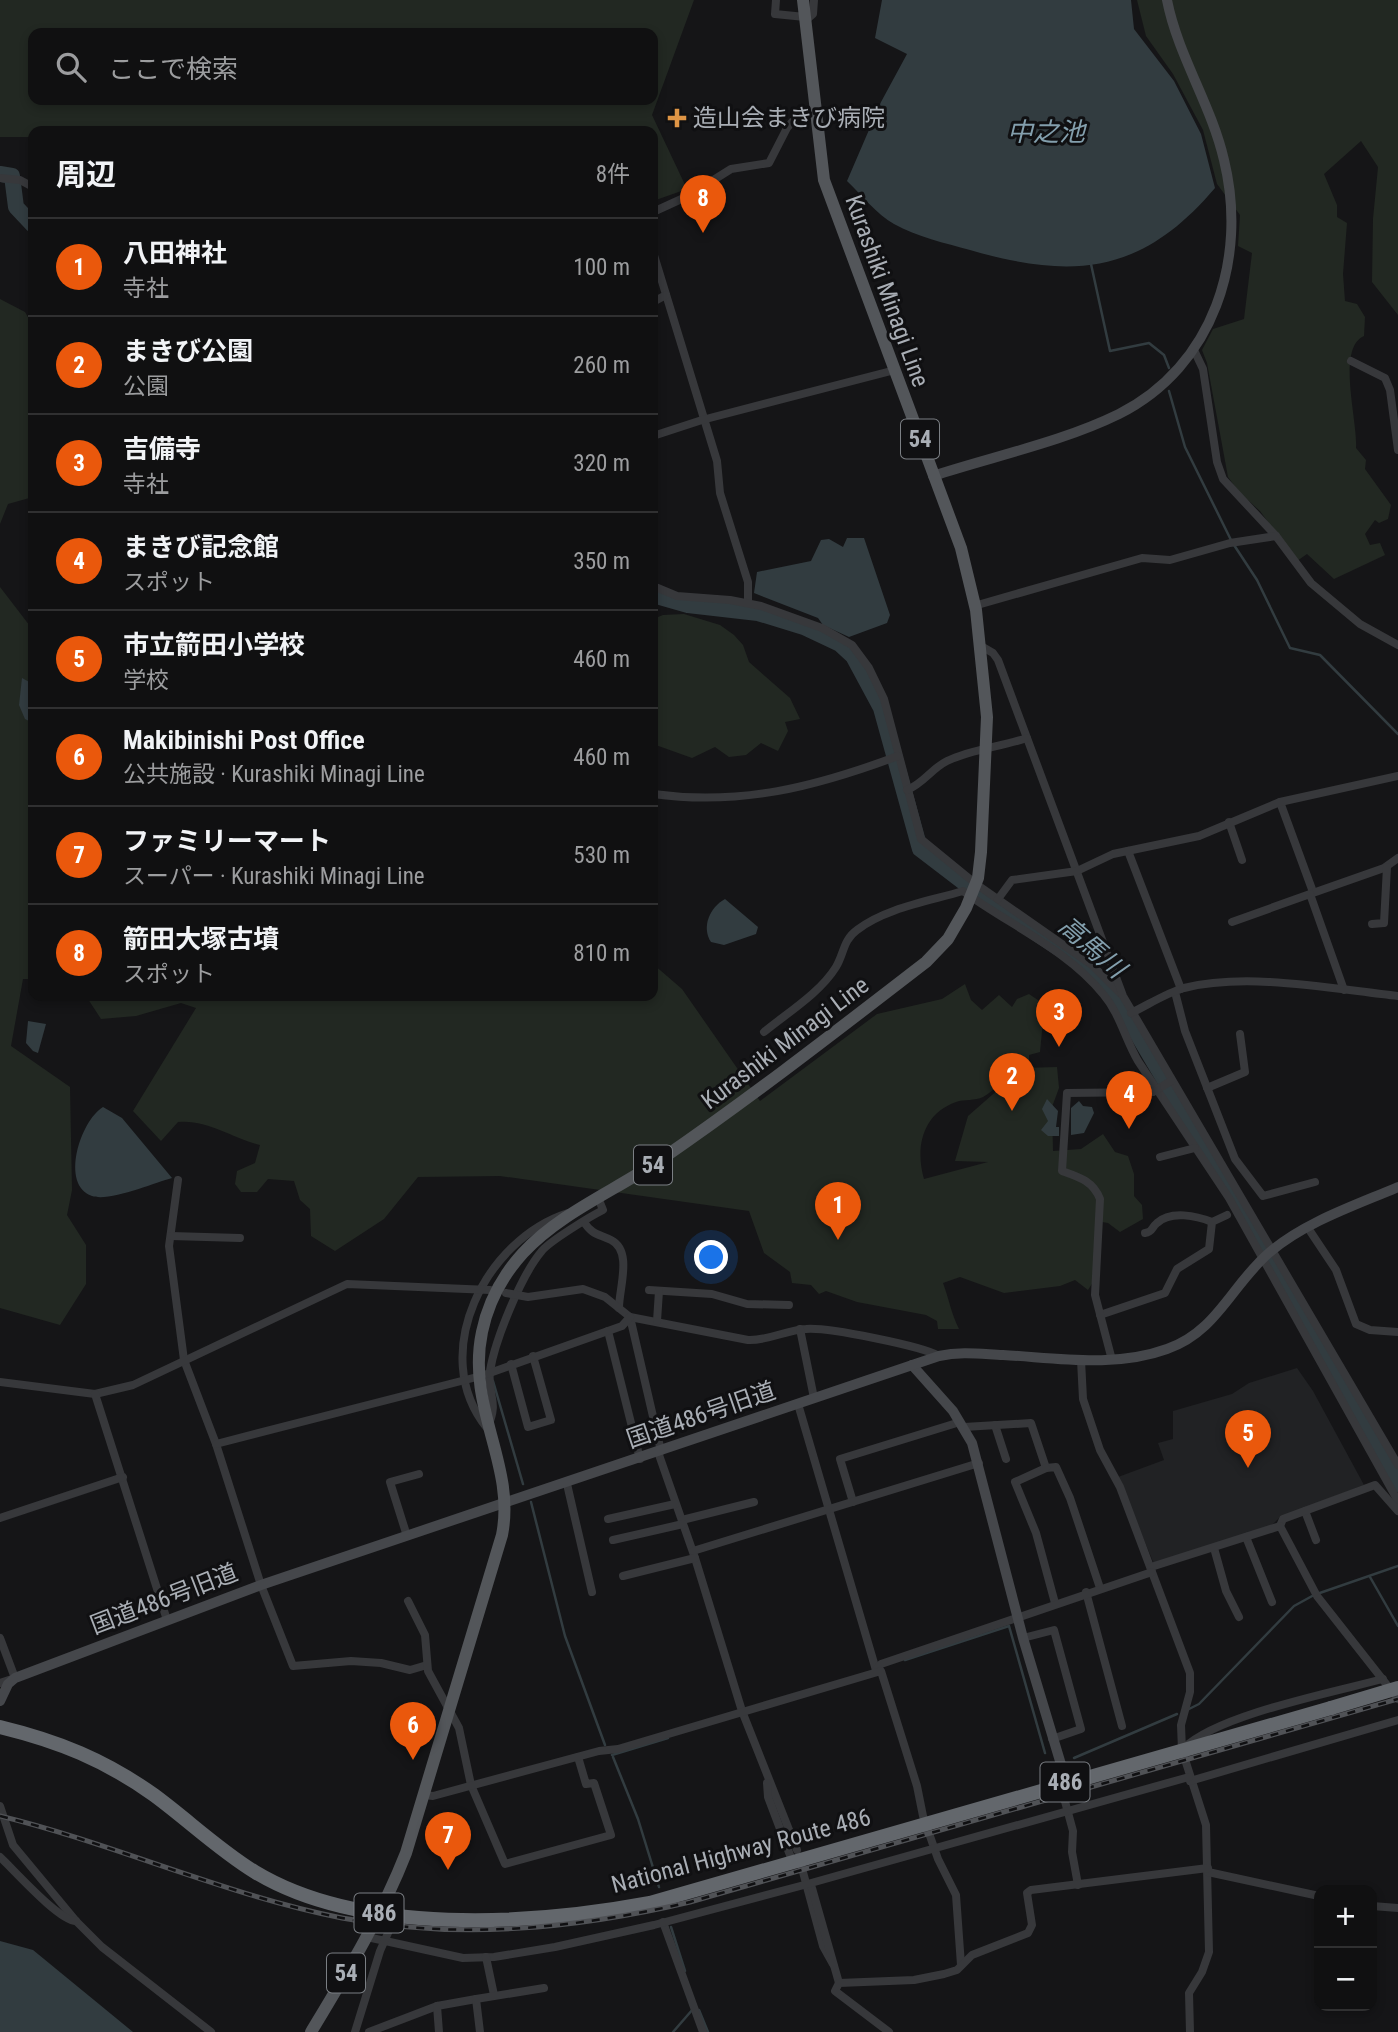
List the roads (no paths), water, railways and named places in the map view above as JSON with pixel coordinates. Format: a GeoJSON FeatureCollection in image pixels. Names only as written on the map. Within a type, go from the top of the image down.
{"type":"FeatureCollection","features":[{"type":"Feature","properties":{"kind":"highway","name":"National Highway Route 486"},"geometry":{"type":"LineString","coordinates":[[0,1727],[68,1745],[114,1769],[154,1795],[223,1850],[292,1891],[341,1907],[380,1913],[477,1919],[595,1914],[650,1903],[796,1858],[926,1824],[1063,1782],[1398,1688]]}},
{"type":"Feature","properties":{"kind":"main road","name":"Kurashiki Minagi Line"},"geometry":{"type":"LineString","coordinates":[[311,2032],[368,1937],[406,1853],[502,1535],[506,1504],[503,1483],[479,1395],[478,1363],[484,1322],[495,1294],[513,1265],[538,1239],[753,1096],[926,962],[948,939],[974,890],[981,852],[987,717],[981,646],[974,606],[961,548],[824,180],[803,0]]}},
{"type":"Feature","properties":{"kind":"street"},"geometry":{"type":"LineString","coordinates":[[776,0],[775,14],[805,19],[813,14],[814,0]]}},
{"type":"Feature","properties":{"kind":"street"},"geometry":{"type":"LineString","coordinates":[[933,476],[1114,416],[1161,386],[1194,350],[1208,328],[1224,287],[1233,228],[1223,156],[1179,45],[1167,0]]}},
{"type":"Feature","properties":{"kind":"street"},"geometry":{"type":"LineString","coordinates":[[658,210],[688,196],[731,169],[769,163],[787,128],[797,116],[815,108]]}},
{"type":"Feature","properties":{"kind":"street"},"geometry":{"type":"LineString","coordinates":[[0,178],[20,180],[28,184]]}},
{"type":"Feature","properties":{"kind":"street"},"geometry":{"type":"LineString","coordinates":[[658,268],[702,420],[717,461],[720,494],[748,582],[748,603]]}},
{"type":"Feature","properties":{"kind":"street"},"geometry":{"type":"LineString","coordinates":[[658,299],[666,295]]}},
{"type":"Feature","properties":{"kind":"street"},"geometry":{"type":"LineString","coordinates":[[1194,350],[1203,369],[1217,462],[1223,480],[1276,536],[1311,583],[1360,624],[1398,645]]}},
{"type":"Feature","properties":{"kind":"street"},"geometry":{"type":"LineString","coordinates":[[1351,361],[1385,378],[1390,390],[1398,450]]}},
{"type":"Feature","properties":{"kind":"street"},"geometry":{"type":"LineString","coordinates":[[658,434],[702,420],[895,370]]}},
{"type":"Feature","properties":{"kind":"street"},"geometry":{"type":"LineString","coordinates":[[974,606],[1142,558],[1170,561],[1232,542],[1276,536]]}},
{"type":"Feature","properties":{"kind":"street"},"geometry":{"type":"LineString","coordinates":[[658,588],[677,596],[748,603],[822,628],[852,645],[869,668],[884,699],[895,758],[922,839],[974,890],[1067,960],[1103,993],[1120,1021],[1125,1040],[1165,1085],[1266,1255],[1398,1465]]}},
{"type":"Feature","properties":{"kind":"street"},"geometry":{"type":"LineString","coordinates":[[981,646],[993,653],[998,660],[1123,996],[1195,1148],[1229,1198],[1244,1229]]}},
{"type":"Feature","properties":{"kind":"street"},"geometry":{"type":"LineString","coordinates":[[907,790],[919,785],[943,763],[963,754],[1027,738]]}},
{"type":"Feature","properties":{"kind":"street"},"geometry":{"type":"LineString","coordinates":[[658,794],[717,800],[743,798],[792,789],[895,758]]}},
{"type":"Feature","properties":{"kind":"street"},"geometry":{"type":"LineString","coordinates":[[998,898],[1012,880],[1077,871],[1128,850],[1199,836],[1280,802],[1398,776]]}},
{"type":"Feature","properties":{"kind":"street"},"geometry":{"type":"LineString","coordinates":[[1280,802],[1343,990]]}},
{"type":"Feature","properties":{"kind":"street"},"geometry":{"type":"LineString","coordinates":[[1229,822],[1242,860]]}},
{"type":"Feature","properties":{"kind":"street"},"geometry":{"type":"LineString","coordinates":[[1128,850],[1178,990],[1185,1031],[1235,1159],[1263,1196],[1315,1182]]}},
{"type":"Feature","properties":{"kind":"street"},"geometry":{"type":"LineString","coordinates":[[1232,922],[1387,867],[1398,858]]}},
{"type":"Feature","properties":{"kind":"street"},"geometry":{"type":"LineString","coordinates":[[1372,924],[1384,923],[1387,867]]}},
{"type":"Feature","properties":{"kind":"street"},"geometry":{"type":"LineString","coordinates":[[764,1032],[823,983],[837,966],[844,944],[855,931],[875,919],[963,891],[974,890],[998,898],[1092,965],[1123,996]]}},
{"type":"Feature","properties":{"kind":"street"},"geometry":{"type":"LineString","coordinates":[[1131,1013],[1178,990],[1204,984],[1251,983],[1398,996]]}},
{"type":"Feature","properties":{"kind":"street"},"geometry":{"type":"LineString","coordinates":[[1207,1088],[1245,1072],[1240,1034]]}},
{"type":"Feature","properties":{"kind":"street"},"geometry":{"type":"LineString","coordinates":[[1112,1360],[1095,1295],[1100,1199],[1092,1185],[1062,1171],[1067,1093],[1105,1094],[1165,1085]]}},
{"type":"Feature","properties":{"kind":"street"},"geometry":{"type":"LineString","coordinates":[[1160,1157],[1195,1148]]}},
{"type":"Feature","properties":{"kind":"street"},"geometry":{"type":"LineString","coordinates":[[178,1180],[171,1237],[171,1271],[184,1360],[216,1444],[261,1585],[293,1666],[351,1661],[381,1663],[410,1670],[427,1665]]}},
{"type":"Feature","properties":{"kind":"street","name":"国道486号旧道"},"geometry":{"type":"LineString","coordinates":[[15,1678],[261,1585],[567,1484],[939,1356],[966,1353],[1112,1360],[1164,1350],[1195,1336],[1213,1320],[1266,1255],[1308,1228],[1398,1187]]}},
{"type":"Feature","properties":{"kind":"street"},"geometry":{"type":"LineString","coordinates":[[1229,1198],[1225,1202],[1227,1215],[1244,1229],[1266,1255],[1398,1501]]}},
{"type":"Feature","properties":{"kind":"street"},"geometry":{"type":"LineString","coordinates":[[593,1203],[603,1210],[539,1254],[517,1295],[487,1374],[495,1413],[487,1428],[474,1412],[466,1327],[480,1288],[516,1240],[541,1223],[593,1203]]}},
{"type":"Feature","properties":{"kind":"street"},"geometry":{"type":"LineString","coordinates":[[1144,1233],[1150,1232],[1164,1219],[1191,1215],[1212,1222],[1227,1215]]}},
{"type":"Feature","properties":{"kind":"street"},"geometry":{"type":"LineString","coordinates":[[584,1222],[598,1237],[610,1239],[618,1246],[623,1257],[619,1308]]}},
{"type":"Feature","properties":{"kind":"street"},"geometry":{"type":"LineString","coordinates":[[1100,1315],[1165,1293],[1177,1269],[1209,1249],[1212,1222]]}},
{"type":"Feature","properties":{"kind":"street"},"geometry":{"type":"LineString","coordinates":[[1308,1228],[1336,1270],[1356,1324],[1370,1330],[1398,1332]]}},
{"type":"Feature","properties":{"kind":"street"},"geometry":{"type":"LineString","coordinates":[[171,1237],[240,1238]]}},
{"type":"Feature","properties":{"kind":"street"},"geometry":{"type":"LineString","coordinates":[[0,1382],[95,1394],[133,1385],[347,1284],[490,1290]]}},
{"type":"Feature","properties":{"kind":"street"},"geometry":{"type":"LineString","coordinates":[[506,1293],[528,1297],[583,1289],[605,1297],[629,1317],[748,1340],[761,1341],[800,1329],[813,1329],[907,1345],[939,1356]]}},
{"type":"Feature","properties":{"kind":"street"},"geometry":{"type":"LineString","coordinates":[[657,1321],[654,1290],[712,1294],[747,1304],[789,1305]]}},
{"type":"Feature","properties":{"kind":"street"},"geometry":{"type":"LineString","coordinates":[[487,1374],[622,1326],[629,1317]]}},
{"type":"Feature","properties":{"kind":"street"},"geometry":{"type":"LineString","coordinates":[[629,1317],[660,1452],[676,1504],[743,1714],[796,1858]]}},
{"type":"Feature","properties":{"kind":"street"},"geometry":{"type":"LineString","coordinates":[[800,1329],[814,1398]]}},
{"type":"Feature","properties":{"kind":"street"},"geometry":{"type":"LineString","coordinates":[[608,1331],[640,1459]]}},
{"type":"Feature","properties":{"kind":"street"},"geometry":{"type":"LineString","coordinates":[[511,1364],[528,1427],[551,1420],[533,1356]]}},
{"type":"Feature","properties":{"kind":"street"},"geometry":{"type":"LineString","coordinates":[[1081,1360],[1086,1410],[1100,1450],[1120,1487],[1190,1673],[1190,1692],[1181,1725],[1182,1750],[1206,1825],[1209,1952],[1187,1998],[1189,2032]]}},
{"type":"Feature","properties":{"kind":"street"},"geometry":{"type":"LineString","coordinates":[[912,1365],[962,1424],[979,1463],[1017,1617],[1063,1782],[1078,1885]]}},
{"type":"Feature","properties":{"kind":"street"},"geometry":{"type":"LineString","coordinates":[[216,1444],[469,1379]]}},
{"type":"Feature","properties":{"kind":"street"},"geometry":{"type":"LineString","coordinates":[[95,1394],[167,1620]]}},
{"type":"Feature","properties":{"kind":"street"},"geometry":{"type":"LineString","coordinates":[[799,1404],[926,1824],[956,1895],[961,1965]]}},
{"type":"Feature","properties":{"kind":"street"},"geometry":{"type":"LineString","coordinates":[[853,1502],[840,1459],[962,1424],[1031,1423],[1046,1468]]}},
{"type":"Feature","properties":{"kind":"street"},"geometry":{"type":"LineString","coordinates":[[995,1425],[1006,1459]]}},
{"type":"Feature","properties":{"kind":"street"},"geometry":{"type":"LineString","coordinates":[[623,1576],[979,1463]]}},
{"type":"Feature","properties":{"kind":"street"},"geometry":{"type":"LineString","coordinates":[[1055,1603],[1036,1533],[1015,1482],[1046,1468],[1056,1467],[1070,1498],[1100,1588]]}},
{"type":"Feature","properties":{"kind":"street"},"geometry":{"type":"LineString","coordinates":[[407,1536],[390,1482],[419,1474]]}},
{"type":"Feature","properties":{"kind":"street"},"geometry":{"type":"LineString","coordinates":[[0,1518],[123,1477]]}},
{"type":"Feature","properties":{"kind":"street"},"geometry":{"type":"LineString","coordinates":[[567,1484],[592,1592]]}},
{"type":"Feature","properties":{"kind":"street"},"geometry":{"type":"LineString","coordinates":[[880,1671],[881,1664],[1280,1526],[1283,1519],[1376,1485],[1398,1511]]}},
{"type":"Feature","properties":{"kind":"street"},"geometry":{"type":"LineString","coordinates":[[614,1540],[754,1502]]}},
{"type":"Feature","properties":{"kind":"street"},"geometry":{"type":"LineString","coordinates":[[608,1519],[676,1504]]}},
{"type":"Feature","properties":{"kind":"street"},"geometry":{"type":"LineString","coordinates":[[1306,1511],[1316,1540]]}},
{"type":"Feature","properties":{"kind":"street"},"geometry":{"type":"LineString","coordinates":[[1280,1526],[1316,1594],[1398,1699]]}},
{"type":"Feature","properties":{"kind":"street"},"geometry":{"type":"LineString","coordinates":[[1247,1537],[1272,1602]]}},
{"type":"Feature","properties":{"kind":"street"},"geometry":{"type":"LineString","coordinates":[[1214,1548],[1226,1591],[1239,1618]]}},
{"type":"Feature","properties":{"kind":"street"},"geometry":{"type":"LineString","coordinates":[[1086,1592],[1122,1726]]}},
{"type":"Feature","properties":{"kind":"street"},"geometry":{"type":"LineString","coordinates":[[408,1601],[425,1635],[427,1665],[461,1735],[471,1786],[506,1864],[611,1835],[594,1783],[586,1784],[578,1757]]}},
{"type":"Feature","properties":{"kind":"street"},"geometry":{"type":"LineString","coordinates":[[1023,1638],[1054,1630],[1081,1729],[1052,1739]]}},
{"type":"Feature","properties":{"kind":"street"},"geometry":{"type":"LineString","coordinates":[[0,1637],[15,1678]]}},
{"type":"Feature","properties":{"kind":"street"},"geometry":{"type":"LineString","coordinates":[[424,1795],[433,1796],[618,1749],[743,1714],[880,1671]]}},
{"type":"Feature","properties":{"kind":"street"},"geometry":{"type":"LineString","coordinates":[[0,1683],[15,1678]]}},
{"type":"Feature","properties":{"kind":"street"},"geometry":{"type":"LineString","coordinates":[[0,1701],[15,1678]]}},
{"type":"Feature","properties":{"kind":"street"},"geometry":{"type":"LineString","coordinates":[[1182,1750],[1193,1739],[1234,1720],[1382,1679]]}},
{"type":"Feature","properties":{"kind":"street"},"geometry":{"type":"LineString","coordinates":[[368,1937],[463,1958],[555,1947],[808,1887],[935,1848],[1398,1720]]}},
{"type":"Feature","properties":{"kind":"street"},"geometry":{"type":"LineString","coordinates":[[767,1776],[768,1797],[805,1873],[823,1946],[839,1983],[835,1991],[889,2032]]}},
{"type":"Feature","properties":{"kind":"street"},"geometry":{"type":"LineString","coordinates":[[0,1806],[13,1845],[76,1921],[102,1947],[211,2032]]}},
{"type":"Feature","properties":{"kind":"street"},"geometry":{"type":"LineString","coordinates":[[0,1857],[48,1903],[70,1921],[76,1921]]}},
{"type":"Feature","properties":{"kind":"street"},"geometry":{"type":"LineString","coordinates":[[839,1983],[914,1980],[957,1970],[972,1955],[1028,1933],[1032,1925],[1028,1891],[1208,1870],[1314,1895]]}},
{"type":"Feature","properties":{"kind":"street"},"geometry":{"type":"LineString","coordinates":[[36,1898],[48,1903]]}},
{"type":"Feature","properties":{"kind":"street"},"geometry":{"type":"LineString","coordinates":[[1377,1906],[1398,1908]]}},
{"type":"Feature","properties":{"kind":"street"},"geometry":{"type":"LineString","coordinates":[[355,2032],[384,1941],[396,1915]]}},
{"type":"Feature","properties":{"kind":"street"},"geometry":{"type":"LineString","coordinates":[[663,1922],[703,2032]]}},
{"type":"Feature","properties":{"kind":"street"},"geometry":{"type":"LineString","coordinates":[[486,1957],[494,1995]]}},
{"type":"Feature","properties":{"kind":"street"},"geometry":{"type":"LineString","coordinates":[[359,2020],[368,2032],[437,2006],[544,1988]]}},
{"type":"Feature","properties":{"kind":"street"},"geometry":{"type":"LineString","coordinates":[[476,1999],[480,2032]]}},
{"type":"Feature","properties":{"kind":"street"},"geometry":{"type":"LineString","coordinates":[[437,2006],[439,2032]]}},
{"type":"Feature","properties":{"kind":"water","name":"中之池"},"geometry":{"type":"Polygon","coordinates":[[[882,0],[1131,0],[1134,29],[1174,81],[1201,134],[1215,188],[1188,217],[1161,238],[1133,253],[1104,263],[1042,265],[1007,259],[931,239],[894,224],[875,210],[847,181],[881,102],[907,54],[875,38],[882,0]]]}},
{"type":"Feature","properties":{"kind":"water"},"geometry":{"type":"Polygon","coordinates":[[[847,538],[864,538],[890,615],[887,623],[849,637],[823,625],[818,618],[754,593],[757,572],[811,561],[821,540],[829,539],[843,547],[847,538]]]}},
{"type":"Feature","properties":{"kind":"water"},"geometry":{"type":"Polygon","coordinates":[[[22,678],[28,681],[28,720],[19,705],[22,678]]]}},
{"type":"Feature","properties":{"kind":"water"},"geometry":{"type":"Polygon","coordinates":[[[725,899],[758,927],[756,934],[724,945],[711,942],[707,924],[711,912],[725,899]]]}},
{"type":"Feature","properties":{"kind":"water"},"geometry":{"type":"Polygon","coordinates":[[[28,1021],[46,1024],[38,1053],[26,1043],[28,1021]]]}},
{"type":"Feature","properties":{"kind":"water"},"geometry":{"type":"Polygon","coordinates":[[[1047,1099],[1058,1111],[1056,1127],[1059,1127],[1059,1136],[1048,1136],[1041,1130],[1048,1121],[1042,1109],[1047,1099]]]}},
{"type":"Feature","properties":{"kind":"water"},"geometry":{"type":"Polygon","coordinates":[[[1079,1101],[1083,1106],[1092,1107],[1094,1113],[1084,1133],[1071,1135],[1071,1108],[1079,1101]]]}},
{"type":"Feature","properties":{"kind":"water"},"geometry":{"type":"Polygon","coordinates":[[[103,1107],[122,1118],[172,1178],[109,1196],[92,1196],[82,1190],[75,1167],[77,1153],[87,1125],[103,1107]]]}},
{"type":"Feature","properties":{"kind":"water"},"geometry":{"type":"Polygon","coordinates":[[[0,1941],[33,1950],[133,2032],[0,2032],[0,1941]]]}},
{"type":"Feature","properties":{"kind":"waterway","name":"高馬川"},"geometry":{"type":"LineString","coordinates":[[0,174],[12,176],[16,207],[28,220]]}},
{"type":"Feature","properties":{"kind":"waterway"},"geometry":{"type":"LineString","coordinates":[[1091,264],[1110,351],[1149,343],[1164,355],[1169,368]]}},
{"type":"Feature","properties":{"kind":"waterway"},"geometry":{"type":"LineString","coordinates":[[1169,391],[1185,447],[1231,540]]}},
{"type":"Feature","properties":{"kind":"waterway"},"geometry":{"type":"LineString","coordinates":[[1234,545],[1257,580],[1290,648],[1320,655],[1398,734]]}},
{"type":"Feature","properties":{"kind":"waterway","name":"高馬川"},"geometry":{"type":"LineString","coordinates":[[658,596],[688,605],[758,613],[804,627],[840,644],[853,656],[881,708],[920,849],[988,901],[1071,956],[1094,975],[1119,1003],[1320,1343],[1398,1484]]}},
{"type":"Feature","properties":{"kind":"waterway"},"geometry":{"type":"LineString","coordinates":[[493,1381],[523,1484]]}},
{"type":"Feature","properties":{"kind":"waterway"},"geometry":{"type":"LineString","coordinates":[[531,1502],[565,1636],[605,1745]]}},
{"type":"Feature","properties":{"kind":"waterway"},"geometry":{"type":"LineString","coordinates":[[1189,1709],[1199,1704],[1294,1606],[1314,1595],[1398,1566]]}},
{"type":"Feature","properties":{"kind":"waterway"},"geometry":{"type":"LineString","coordinates":[[1370,1577],[1398,1626]]}},
{"type":"Feature","properties":{"kind":"waterway"},"geometry":{"type":"LineString","coordinates":[[905,1660],[1009,1626],[1045,1753]]}},
{"type":"Feature","properties":{"kind":"waterway"},"geometry":{"type":"LineString","coordinates":[[1074,1758],[1177,1714]]}},
{"type":"Feature","properties":{"kind":"waterway"},"geometry":{"type":"LineString","coordinates":[[612,1755],[668,1738]]}},
{"type":"Feature","properties":{"kind":"waterway"},"geometry":{"type":"LineString","coordinates":[[613,1757],[638,1819],[659,1887]]}},
{"type":"Feature","properties":{"kind":"waterway"},"geometry":{"type":"LineString","coordinates":[[671,1927],[685,1971]]}},
{"type":"Feature","properties":{"kind":"waterway"},"geometry":{"type":"LineString","coordinates":[[673,2032],[693,2009]]}},
{"type":"Feature","properties":{"kind":"waterway"},"geometry":{"type":"LineString","coordinates":[[699,2010],[708,2032]]}},
{"type":"Feature","properties":{"kind":"railway"},"geometry":{"type":"LineString","coordinates":[[0,1816],[43,1827],[255,1896],[342,1918],[430,1929],[473,1930],[560,1925],[690,1902],[1398,1699]]}},
{"type":"Feature","properties":{"kind":"place","name":"造山会まきび病院"},"geometry":{"type":"Point","coordinates":[677,118]}},
{"type":"Feature","properties":{"kind":"place","name":"箭田大塚古墳"},"geometry":{"type":"Point","coordinates":[703,233]}},
{"type":"Feature","properties":{"kind":"place","name":"吉備寺"},"geometry":{"type":"Point","coordinates":[1059,1047]}},
{"type":"Feature","properties":{"kind":"place","name":"まきび公園"},"geometry":{"type":"Point","coordinates":[1012,1111]}},
{"type":"Feature","properties":{"kind":"place","name":"まきび記念館"},"geometry":{"type":"Point","coordinates":[1129,1129]}},
{"type":"Feature","properties":{"kind":"place","name":"八田神社"},"geometry":{"type":"Point","coordinates":[838,1240]}},
{"type":"Feature","properties":{"kind":"place","name":"市立箭田小学校"},"geometry":{"type":"Point","coordinates":[1248,1468]}},
{"type":"Feature","properties":{"kind":"place","name":"Makibinishi Post Office"},"geometry":{"type":"Point","coordinates":[413,1760]}},
{"type":"Feature","properties":{"kind":"place","name":"ファミリーマート"},"geometry":{"type":"Point","coordinates":[448,1870]}}]}
